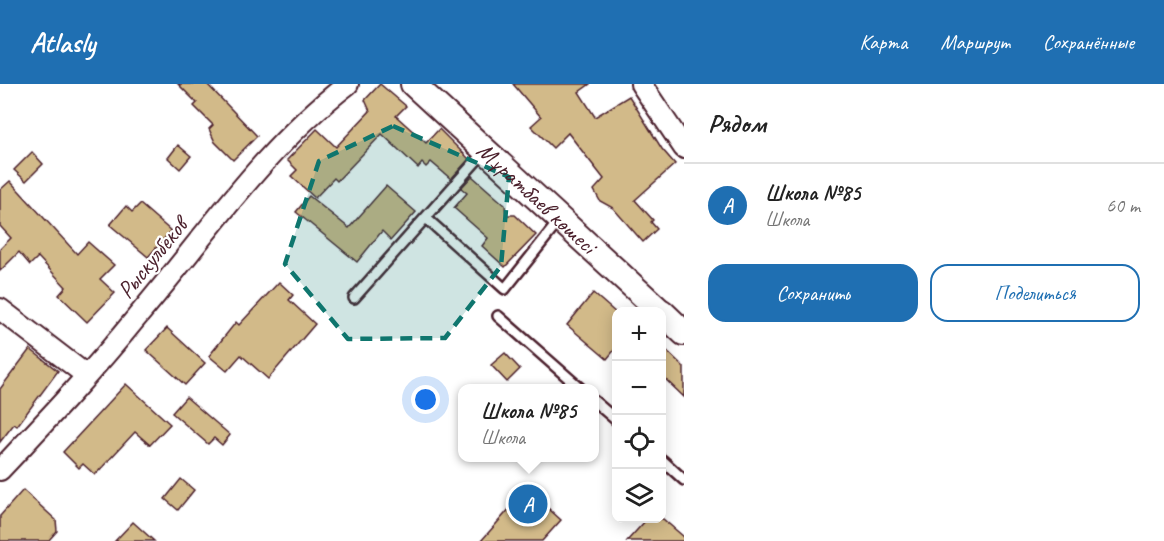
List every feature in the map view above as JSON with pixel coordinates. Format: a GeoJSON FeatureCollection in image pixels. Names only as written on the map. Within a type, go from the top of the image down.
{"type":"FeatureCollection","features":[{"type":"Feature","properties":{"kind":"street","name":"Рыскулбеков"},"geometry":{"type":"LineString","coordinates":[[0,470],[144,309],[226,204],[287,140],[348,84]]}},
{"type":"Feature","properties":{"kind":"street","name":"Мұратбаев көшесі"},"geometry":{"type":"LineString","coordinates":[[412,84],[656,307]]}},
{"type":"Feature","properties":{"kind":"street"},"geometry":{"type":"LineString","coordinates":[[641,84],[684,148]]}},
{"type":"Feature","properties":{"kind":"street"},"geometry":{"type":"LineString","coordinates":[[0,309],[87,375]]}},
{"type":"Feature","properties":{"kind":"street","name":"Мұратбаев көшесі"},"geometry":{"type":"LineString","coordinates":[[666,317],[684,333]]}},
{"type":"Feature","properties":{"kind":"lane"},"geometry":{"type":"LineString","coordinates":[[354,298],[427,219],[485,150]]}},
{"type":"Feature","properties":{"kind":"lane"},"geometry":{"type":"LineString","coordinates":[[427,219],[505,289],[561,220]]}},
{"type":"Feature","properties":{"kind":"lane"},"geometry":{"type":"LineString","coordinates":[[498,316],[575,384]]}},
{"type":"Feature","properties":{"kind":"lane"},"geometry":{"type":"LineString","coordinates":[[599,405],[612,417]]}},
{"type":"Feature","properties":{"kind":"lane"},"geometry":{"type":"LineString","coordinates":[[666,464],[684,480]]}},
{"type":"Feature","properties":{"kind":"highlighted area"},"geometry":{"type":"Polygon","coordinates":[[[393,126],[509,177],[501,266],[445,338],[348,339],[285,264],[319,161],[393,126]]]}},
{"type":"Feature","properties":{"kind":"building"},"geometry":{"type":"Polygon","coordinates":[[[178,84],[207,84],[257,136],[233,160],[215,142],[209,129],[213,125],[194,106],[197,103],[178,84]]]}},
{"type":"Feature","properties":{"kind":"building"},"geometry":{"type":"Polygon","coordinates":[[[380,84],[406,106],[396,116],[426,143],[439,129],[469,159],[451,179],[431,162],[426,167],[422,163],[418,168],[382,134],[337,181],[334,178],[315,198],[291,176],[297,170],[287,160],[317,129],[336,147],[370,111],[365,100],[380,84]]]}},
{"type":"Feature","properties":{"kind":"building"},"geometry":{"type":"Polygon","coordinates":[[[513,84],[590,84],[579,92],[595,117],[629,96],[662,149],[675,164],[635,200],[653,220],[651,222],[657,229],[643,242],[613,208],[600,201],[594,190],[604,179],[568,133],[553,148],[531,126],[541,117],[513,84]]]}},
{"type":"Feature","properties":{"kind":"building"},"geometry":{"type":"Polygon","coordinates":[[[178,145],[191,156],[180,169],[168,158],[178,145]]]}},
{"type":"Feature","properties":{"kind":"building"},"geometry":{"type":"Polygon","coordinates":[[[32,152],[43,164],[26,181],[14,170],[32,152]]]}},
{"type":"Feature","properties":{"kind":"building"},"geometry":{"type":"Polygon","coordinates":[[[472,176],[505,205],[506,215],[515,215],[536,235],[505,267],[482,246],[488,238],[454,208],[467,193],[461,188],[472,176]]]}},
{"type":"Feature","properties":{"kind":"building"},"geometry":{"type":"Polygon","coordinates":[[[10,181],[77,254],[88,242],[114,265],[100,279],[115,293],[87,322],[59,295],[66,287],[38,257],[30,265],[19,252],[0,271],[0,249],[11,238],[0,226],[0,190],[10,181]]]}},
{"type":"Feature","properties":{"kind":"building"},"geometry":{"type":"Polygon","coordinates":[[[386,186],[416,212],[391,240],[382,231],[357,262],[296,212],[309,196],[349,228],[386,186]]]}},
{"type":"Feature","properties":{"kind":"building"},"geometry":{"type":"Polygon","coordinates":[[[140,204],[171,231],[148,257],[110,225],[126,206],[132,212],[140,204]]]}},
{"type":"Feature","properties":{"kind":"building"},"geometry":{"type":"Polygon","coordinates":[[[279,282],[293,295],[289,300],[315,324],[268,379],[241,355],[227,371],[209,356],[236,322],[239,325],[279,282]]]}},
{"type":"Feature","properties":{"kind":"building"},"geometry":{"type":"Polygon","coordinates":[[[593,293],[612,310],[612,353],[607,359],[567,325],[593,293]]]}},
{"type":"Feature","properties":{"kind":"building"},"geometry":{"type":"Polygon","coordinates":[[[167,328],[205,363],[185,385],[146,350],[167,328]]]}},
{"type":"Feature","properties":{"kind":"building"},"geometry":{"type":"Polygon","coordinates":[[[30,349],[58,371],[17,426],[14,424],[0,442],[0,389],[30,349]]]}},
{"type":"Feature","properties":{"kind":"building"},"geometry":{"type":"Polygon","coordinates":[[[666,350],[684,367],[684,397],[666,380],[666,350]]]}},
{"type":"Feature","properties":{"kind":"building"},"geometry":{"type":"Polygon","coordinates":[[[505,353],[520,369],[507,382],[491,365],[505,353]]]}},
{"type":"Feature","properties":{"kind":"building"},"geometry":{"type":"Polygon","coordinates":[[[126,384],[170,424],[150,445],[135,432],[95,475],[83,464],[79,468],[63,452],[126,384]]]}},
{"type":"Feature","properties":{"kind":"building"},"geometry":{"type":"Polygon","coordinates":[[[186,397],[230,435],[222,445],[214,438],[208,444],[172,413],[186,397]]]}},
{"type":"Feature","properties":{"kind":"building"},"geometry":{"type":"Polygon","coordinates":[[[181,479],[194,490],[178,510],[165,499],[181,479]]]}},
{"type":"Feature","properties":{"kind":"building"},"geometry":{"type":"Polygon","coordinates":[[[527,489],[561,520],[542,541],[481,541],[527,489]]]}},
{"type":"Feature","properties":{"kind":"building"},"geometry":{"type":"Polygon","coordinates":[[[23,490],[56,520],[57,531],[48,541],[0,541],[0,516],[23,490]]]}},
{"type":"Feature","properties":{"kind":"building"},"geometry":{"type":"Polygon","coordinates":[[[133,522],[154,541],[115,541],[133,522]]]}},
{"type":"Feature","properties":{"kind":"building"},"geometry":{"type":"Polygon","coordinates":[[[666,522],[684,537],[684,541],[627,541],[643,523],[666,522]]]}},
{"type":"Feature","properties":{"kind":"place","name":"Школа №85"},"geometry":{"type":"Point","coordinates":[528,504]}}]}
